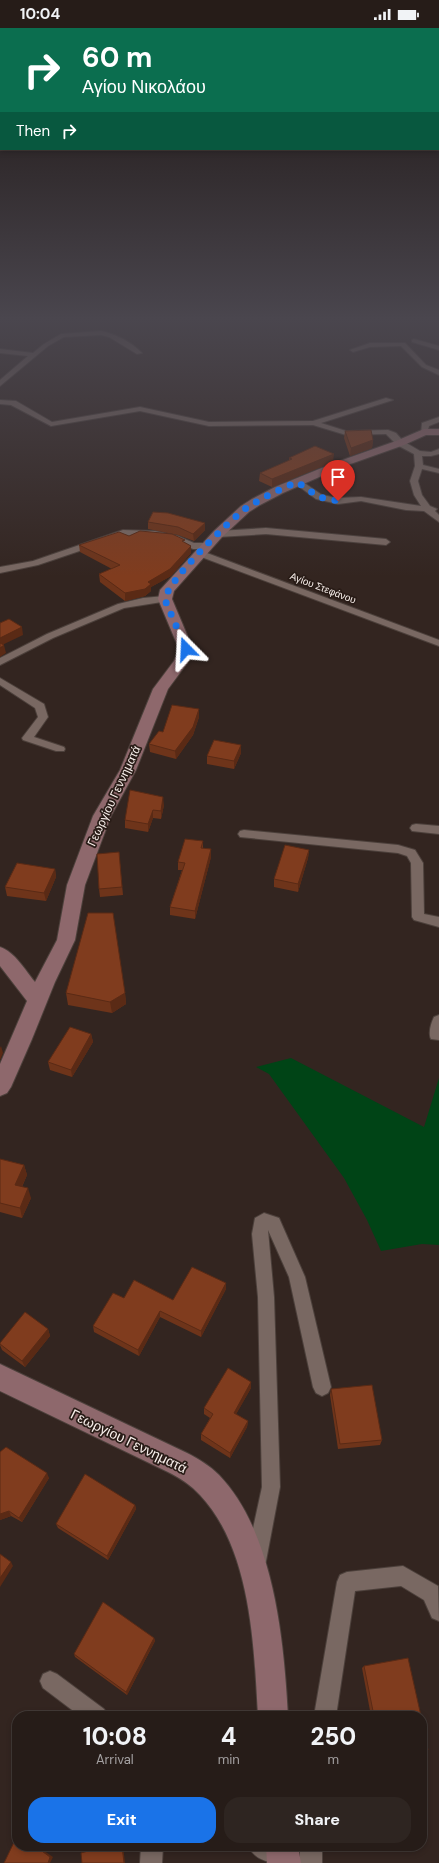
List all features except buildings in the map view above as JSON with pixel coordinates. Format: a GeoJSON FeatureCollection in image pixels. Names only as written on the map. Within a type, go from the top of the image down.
{"type":"FeatureCollection","features":[{"type":"Feature","properties":{"kind":"street"},"geometry":{"type":"LineString","coordinates":[[19,406],[51,424],[140,408],[209,424],[313,424],[346,433],[388,432],[400,443],[418,453],[429,455],[435,454],[439,451]]}},
{"type":"Feature","properties":{"kind":"street"},"geometry":{"type":"LineString","coordinates":[[313,424],[371,406]]}},
{"type":"Feature","properties":{"kind":"street"},"geometry":{"type":"LineString","coordinates":[[424,432],[425,425],[439,419]]}},
{"type":"Feature","properties":{"kind":"street"},"geometry":{"type":"LineString","coordinates":[[0,662],[50,636],[121,606],[143,601],[165,600],[167,590],[218,534],[251,506],[268,496],[338,465],[400,443],[424,432],[439,432]]}},
{"type":"Feature","properties":{"kind":"street"},"geometry":{"type":"LineString","coordinates":[[418,453],[419,466],[414,481],[418,495],[428,510],[439,519]]}},
{"type":"Feature","properties":{"kind":"street"},"geometry":{"type":"LineString","coordinates":[[419,466],[439,470]]}},
{"type":"Feature","properties":{"kind":"street"},"geometry":{"type":"LineString","coordinates":[[297,482],[319,497],[338,501],[361,499],[428,510],[439,509]]}},
{"type":"Feature","properties":{"kind":"street"},"geometry":{"type":"LineString","coordinates":[[218,534],[266,531],[386,542]]}},
{"type":"Feature","properties":{"kind":"street","name":"Αγίου Στεφάνου"},"geometry":{"type":"LineString","coordinates":[[0,570],[34,563],[123,533],[155,534],[175,538],[439,643]]}},
{"type":"Feature","properties":{"kind":"street","name":"Γεωργίου Γεννηματά"},"geometry":{"type":"LineString","coordinates":[[0,1087],[66,940],[76,885],[102,816],[128,770],[161,689],[180,662],[186,649],[165,600]]}},
{"type":"Feature","properties":{"kind":"street"},"geometry":{"type":"LineString","coordinates":[[0,682],[40,706],[43,717],[27,738],[60,749]]}},
{"type":"Feature","properties":{"kind":"street"},"geometry":{"type":"LineString","coordinates":[[416,828],[439,830]]}},
{"type":"Feature","properties":{"kind":"street"},"geometry":{"type":"LineString","coordinates":[[244,834],[398,849],[411,853],[418,863],[418,917],[439,922]]}},
{"type":"Feature","properties":{"kind":"street"},"geometry":{"type":"LineString","coordinates":[[0,954],[9,962],[38,1000]]}},
{"type":"Feature","properties":{"kind":"street"},"geometry":{"type":"LineString","coordinates":[[436,1035],[439,1021]]}},
{"type":"Feature","properties":{"kind":"street"},"geometry":{"type":"LineString","coordinates":[[254,1575],[271,1486],[266,1297],[260,1234],[261,1223],[264,1220],[269,1220],[273,1223],[293,1266],[322,1387]]}},
{"type":"Feature","properties":{"kind":"street","name":"Γεωργίου Γεννηματά"},"geometry":{"type":"LineString","coordinates":[[0,1377],[17,1387],[181,1464],[210,1485],[228,1511],[244,1544],[254,1575],[262,1605],[267,1639],[273,1711]]}},
{"type":"Feature","properties":{"kind":"street"},"geometry":{"type":"LineString","coordinates":[[326,1711],[347,1582],[403,1576],[430,1593],[439,1611]]}},
{"type":"Feature","properties":{"kind":"street"},"geometry":{"type":"LineString","coordinates":[[50,1681],[90,1711]]}},
{"type":"Feature","properties":{"kind":"street"},"geometry":{"type":"LineString","coordinates":[[151,1863],[152,1851]]}},
{"type":"Feature","properties":{"kind":"street"},"geometry":{"type":"LineString","coordinates":[[265,1851],[280,1863]]}},
{"type":"Feature","properties":{"kind":"street"},"geometry":{"type":"LineString","coordinates":[[283,1851],[284,1863]]}},
{"type":"Feature","properties":{"kind":"street"},"geometry":{"type":"LineString","coordinates":[[311,1851],[311,1863]]}},
{"type":"Feature","properties":{"kind":"green space"},"geometry":{"type":"Polygon","coordinates":[[[291,1058],[424,1127],[439,1078],[439,1245],[422,1244],[381,1251],[367,1220],[344,1178],[269,1074],[256,1067],[291,1058]]]}},
{"type":"Feature","properties":{"kind":"route"},"geometry":{"type":"LineString","coordinates":[[186,649],[183,638],[165,600],[165,593],[176,578],[218,534],[245,509],[297,482],[319,497],[338,501]]}}]}
